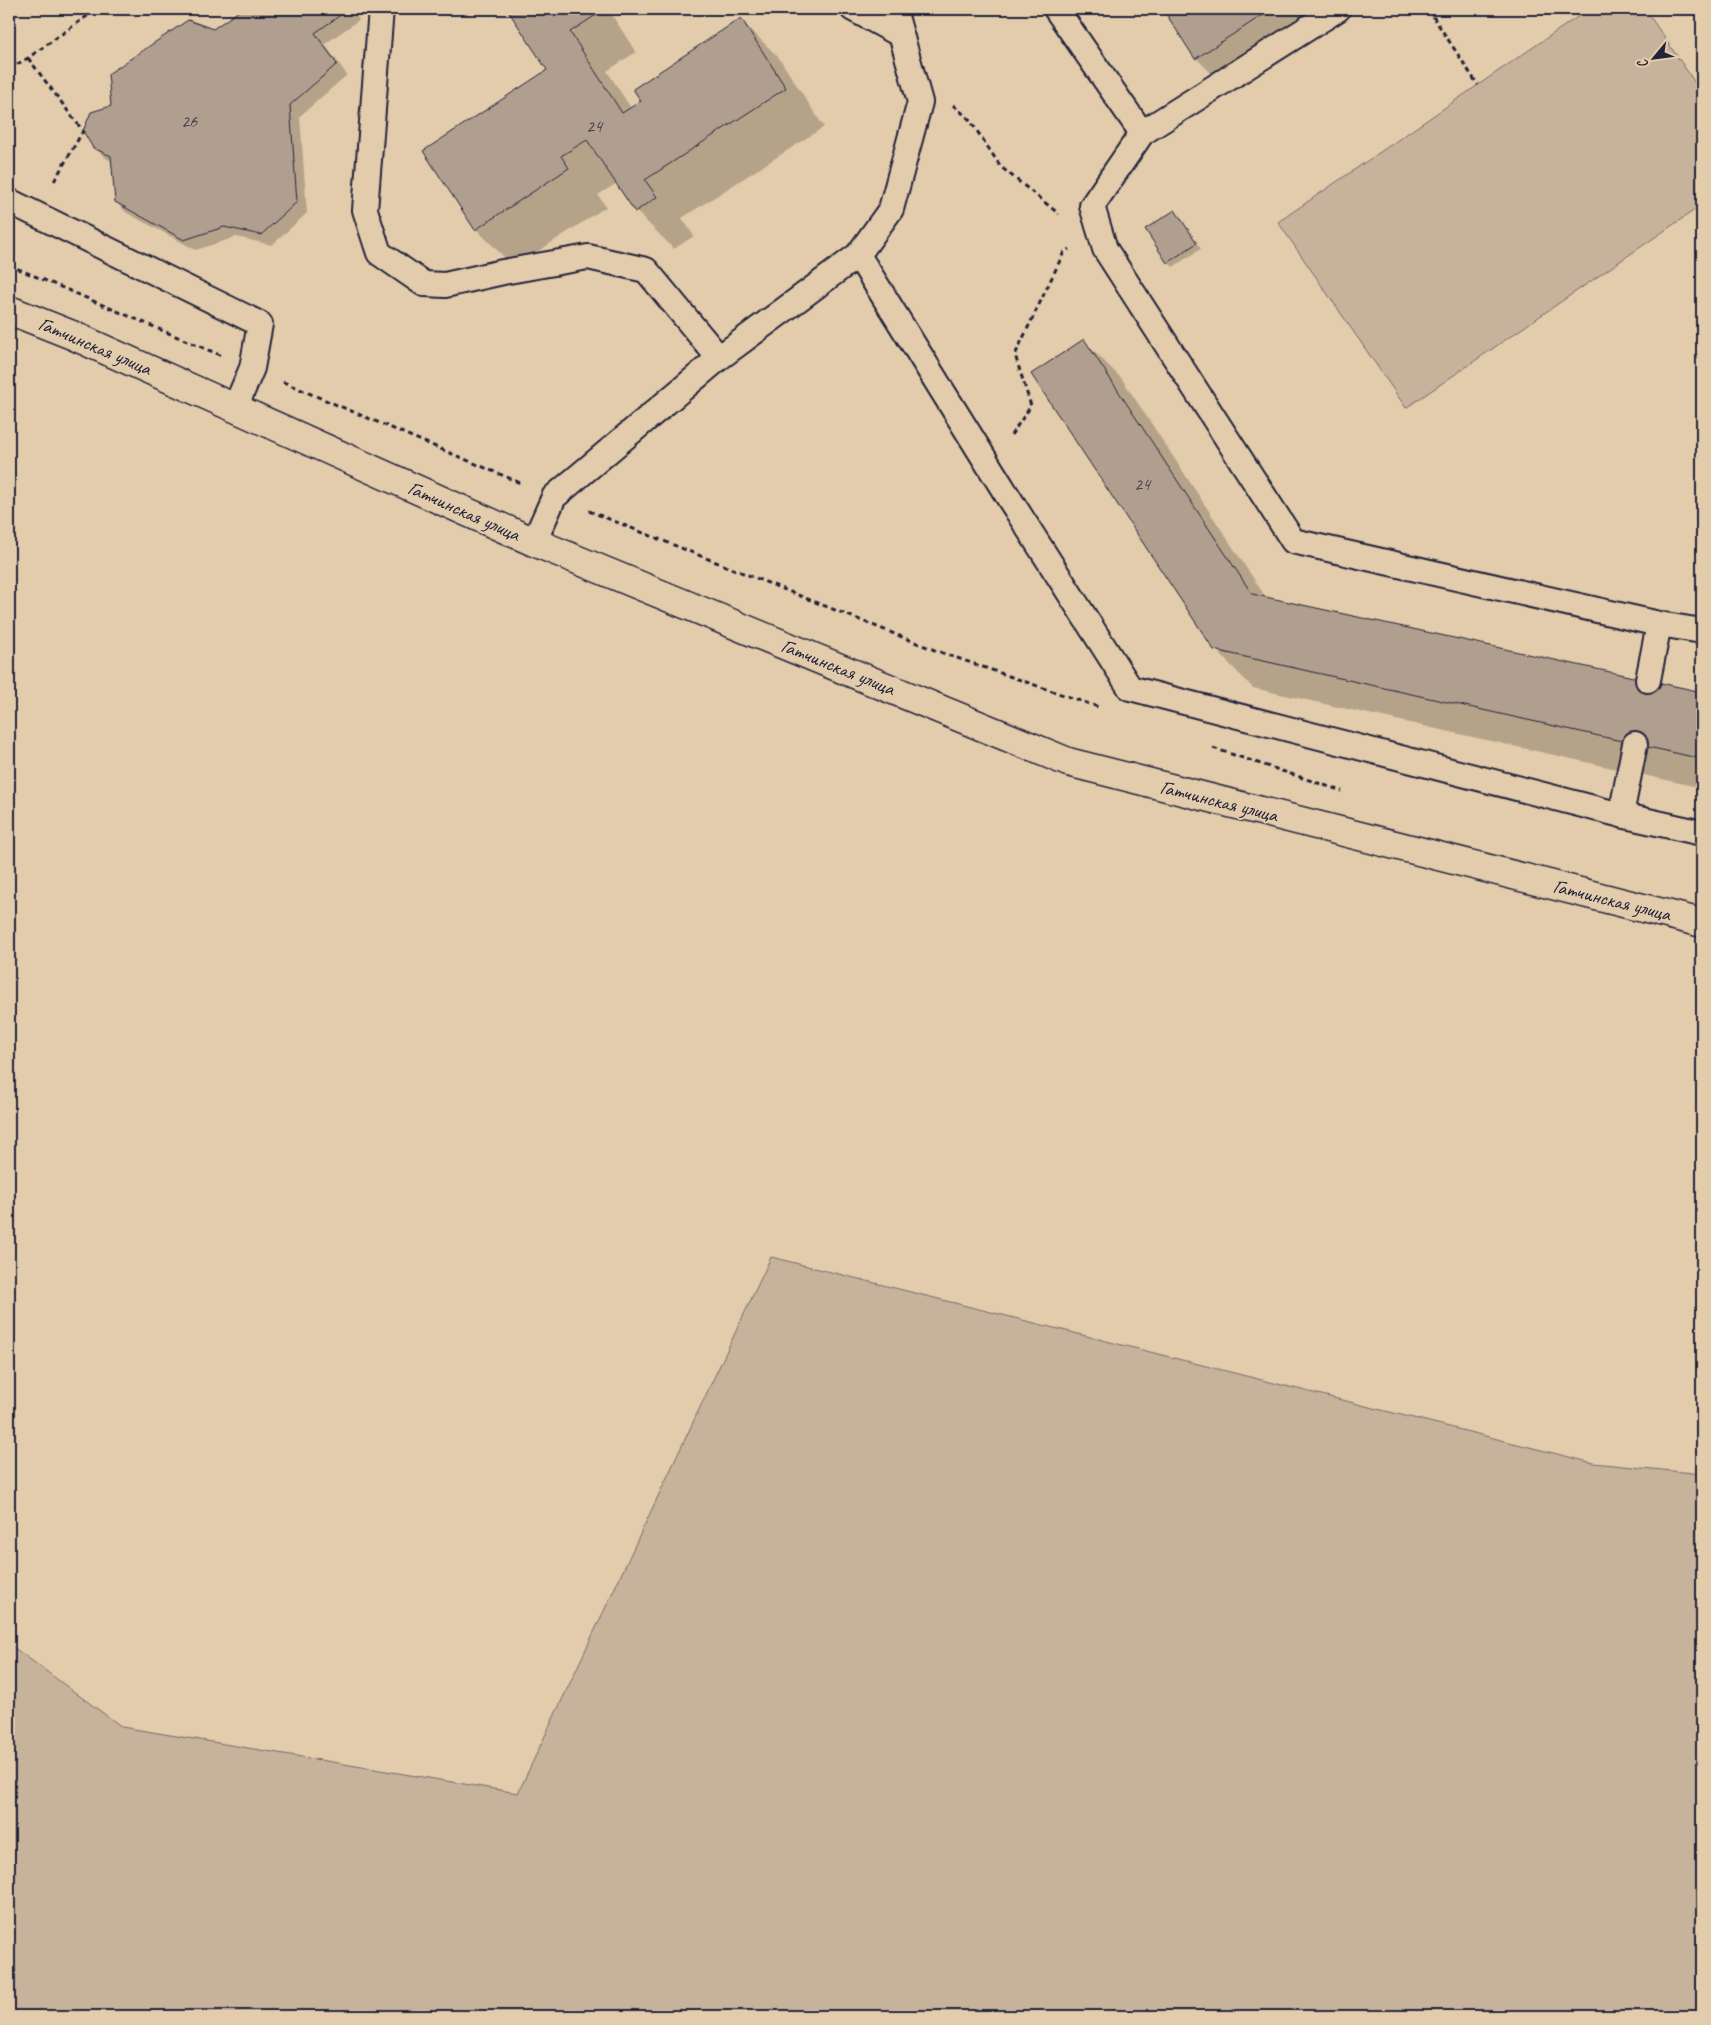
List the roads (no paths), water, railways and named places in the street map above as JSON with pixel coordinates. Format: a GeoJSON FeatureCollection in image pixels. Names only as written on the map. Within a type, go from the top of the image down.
{"type":"FeatureCollection","features":[{"type":"Feature","properties":{"kind":"street","name":"Гатчинская улица"},"geometry":{"type":"LineString","coordinates":[[9,310],[72,335],[534,542],[1068,762],[1702,923]]}},
{"type":"Feature","properties":{"kind":"lane"},"geometry":{"type":"LineString","coordinates":[[381,9],[365,210],[379,253],[424,284],[445,285],[503,272],[588,257],[646,270],[719,358]]}},
{"type":"Feature","properties":{"kind":"lane"},"geometry":{"type":"LineString","coordinates":[[854,9],[901,35]]}},
{"type":"Feature","properties":{"kind":"lane"},"geometry":{"type":"LineString","coordinates":[[534,542],[554,497],[719,358],[858,255],[891,209],[920,102],[894,9]]}},
{"type":"Feature","properties":{"kind":"lane"},"geometry":{"type":"LineString","coordinates":[[1056,9],[1142,133]]}},
{"type":"Feature","properties":{"kind":"lane"},"geometry":{"type":"LineString","coordinates":[[1338,9],[1142,133],[1092,206],[1097,243],[1293,541],[1660,624],[1702,631]]}},
{"type":"Feature","properties":{"kind":"lane"},"geometry":{"type":"LineString","coordinates":[[9,201],[260,324],[252,368],[235,408]]}},
{"type":"Feature","properties":{"kind":"lane"},"geometry":{"type":"LineString","coordinates":[[858,255],[1130,688],[1620,815],[1702,833]]}},
{"type":"Feature","properties":{"kind":"lane"},"geometry":{"type":"LineString","coordinates":[[1648,680],[1660,624]]}},
{"type":"Feature","properties":{"kind":"lane"},"geometry":{"type":"LineString","coordinates":[[1620,815],[1635,744]]}}]}
